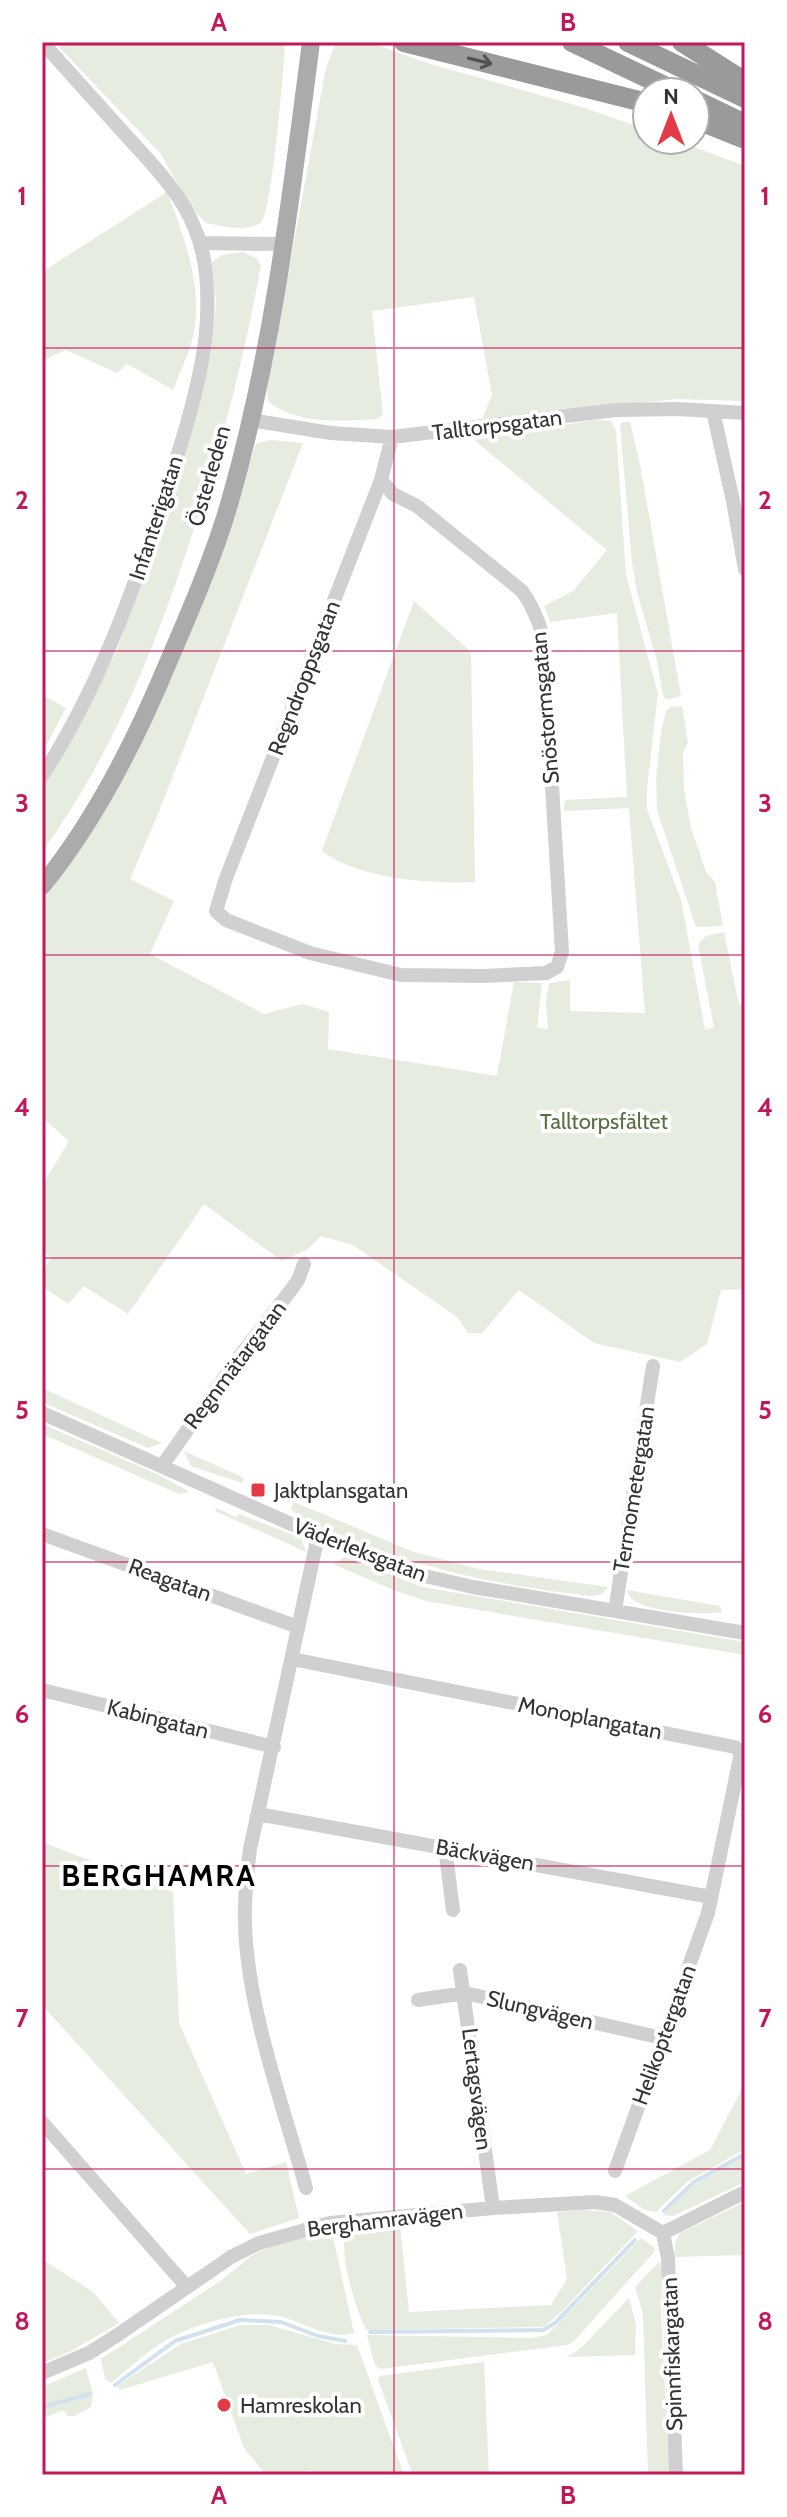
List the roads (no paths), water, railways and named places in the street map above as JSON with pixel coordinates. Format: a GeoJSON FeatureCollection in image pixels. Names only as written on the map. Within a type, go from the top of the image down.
{"type":"FeatureCollection","features":[{"type":"Feature","properties":{"kind":"highway"},"geometry":{"type":"LineString","coordinates":[[404,42],[631,99]]}},
{"type":"Feature","properties":{"kind":"highway"},"geometry":{"type":"LineString","coordinates":[[572,42],[643,76]]}},
{"type":"Feature","properties":{"kind":"highway"},"geometry":{"type":"LineString","coordinates":[[628,42],[745,98]]}},
{"type":"Feature","properties":{"kind":"highway"},"geometry":{"type":"LineString","coordinates":[[682,42],[745,82]]}},
{"type":"Feature","properties":{"kind":"highway"},"geometry":{"type":"LineString","coordinates":[[711,108],[745,124]]}},
{"type":"Feature","properties":{"kind":"highway"},"geometry":{"type":"LineString","coordinates":[[711,125],[745,139]]}},
{"type":"Feature","properties":{"kind":"main road","name":"Österleden"},"geometry":{"type":"LineString","coordinates":[[42,886],[60,864],[122,762],[150,704],[230,503],[272,323],[311,42]]}},
{"type":"Feature","properties":{"kind":"street","name":"Infanterigatan"},"geometry":{"type":"LineString","coordinates":[[42,42],[158,170],[194,225],[205,269],[207,315],[205,343],[177,457],[145,555],[112,644],[68,736],[42,776]]}},
{"type":"Feature","properties":{"kind":"street"},"geometry":{"type":"LineString","coordinates":[[200,243],[285,244]]}},
{"type":"Feature","properties":{"kind":"street","name":"Talltorpsgatan"},"geometry":{"type":"LineString","coordinates":[[250,420],[331,433],[392,437],[616,410],[745,413]]}},
{"type":"Feature","properties":{"kind":"street"},"geometry":{"type":"LineString","coordinates":[[713,411],[739,502],[745,569]]}},
{"type":"Feature","properties":{"kind":"street","name":"Regndroppsgatan"},"geometry":{"type":"LineString","coordinates":[[392,437],[381,480],[219,896],[216,911],[220,917],[310,953],[401,975],[546,973],[557,967],[560,961]]}},
{"type":"Feature","properties":{"kind":"street","name":"Snöstormsgatan"},"geometry":{"type":"LineString","coordinates":[[381,480],[393,494],[417,506],[475,551],[522,591],[534,608],[543,636],[560,961]]}},
{"type":"Feature","properties":{"kind":"street","name":"Regnmätargatan"},"geometry":{"type":"LineString","coordinates":[[162,1466],[233,1365],[291,1290],[304,1264]]}},
{"type":"Feature","properties":{"kind":"street","name":"Termometergatan"},"geometry":{"type":"LineString","coordinates":[[615,1611],[653,1366]]}},
{"type":"Feature","properties":{"kind":"street","name":"Väderleksgatan"},"geometry":{"type":"LineString","coordinates":[[42,1413],[318,1536],[416,1574],[473,1587],[745,1633]]}},
{"type":"Feature","properties":{"kind":"street","name":"Reagatan"},"geometry":{"type":"LineString","coordinates":[[42,1534],[298,1627]]}},
{"type":"Feature","properties":{"kind":"street"},"geometry":{"type":"LineString","coordinates":[[306,2188],[261,2024],[248,1962],[245,1890],[250,1849],[318,1536]]}},
{"type":"Feature","properties":{"kind":"street","name":"Monoplangatan"},"geometry":{"type":"LineString","coordinates":[[292,1659],[735,1747],[741,1753],[740,1761],[711,1897]]}},
{"type":"Feature","properties":{"kind":"street","name":"Kabingatan"},"geometry":{"type":"LineString","coordinates":[[42,1690],[274,1747]]}},
{"type":"Feature","properties":{"kind":"street","name":"Bäckvägen"},"geometry":{"type":"LineString","coordinates":[[258,1814],[711,1897]]}},
{"type":"Feature","properties":{"kind":"street"},"geometry":{"type":"LineString","coordinates":[[445,1847],[453,1910]]}},
{"type":"Feature","properties":{"kind":"street","name":"Helikoptergatan"},"geometry":{"type":"LineString","coordinates":[[615,2171],[708,1913],[711,1897]]}},
{"type":"Feature","properties":{"kind":"street","name":"Lertagsvägen"},"geometry":{"type":"LineString","coordinates":[[460,1970],[493,2208]]}},
{"type":"Feature","properties":{"kind":"street","name":"Slungvägen"},"geometry":{"type":"LineString","coordinates":[[418,2000],[465,1993],[662,2038]]}},
{"type":"Feature","properties":{"kind":"street"},"geometry":{"type":"LineString","coordinates":[[42,2122],[187,2287]]}},
{"type":"Feature","properties":{"kind":"street"},"geometry":{"type":"LineString","coordinates":[[663,2233],[745,2192]]}},
{"type":"Feature","properties":{"kind":"street","name":"Berghamravägen"},"geometry":{"type":"LineString","coordinates":[[42,2373],[89,2353],[231,2257],[293,2231],[330,2223],[595,2202],[615,2205],[663,2233]]}},
{"type":"Feature","properties":{"kind":"street","name":"Spinnfiskargatan"},"geometry":{"type":"LineString","coordinates":[[663,2233],[668,2258],[676,2475]]}},
{"type":"Feature","properties":{"kind":"waterway"},"geometry":{"type":"LineString","coordinates":[[664,2211],[694,2182],[745,2154]]}},
{"type":"Feature","properties":{"kind":"waterway"},"geometry":{"type":"LineString","coordinates":[[370,2332],[543,2330],[555,2323],[635,2240]]}},
{"type":"Feature","properties":{"kind":"waterway"},"geometry":{"type":"LineString","coordinates":[[115,2385],[175,2341],[240,2320],[281,2322],[318,2336],[345,2341]]}},
{"type":"Feature","properties":{"kind":"waterway"},"geometry":{"type":"LineString","coordinates":[[42,2407],[90,2394]]}},
{"type":"Feature","properties":{"kind":"place","name":"Jaktplansgatan"},"geometry":{"type":"Point","coordinates":[258,1490]}},
{"type":"Feature","properties":{"kind":"place","name":"Hamreskolan"},"geometry":{"type":"Point","coordinates":[224,2405]}},
{"type":"Feature","properties":{"kind":"district","name":"BERGHAMRA"},"geometry":{"type":"Point","coordinates":[159,1875]}},
{"type":"Feature","properties":{"kind":"park label","name":"Talltorpsfältet"},"geometry":{"type":"Point","coordinates":[604,1121]}}]}
